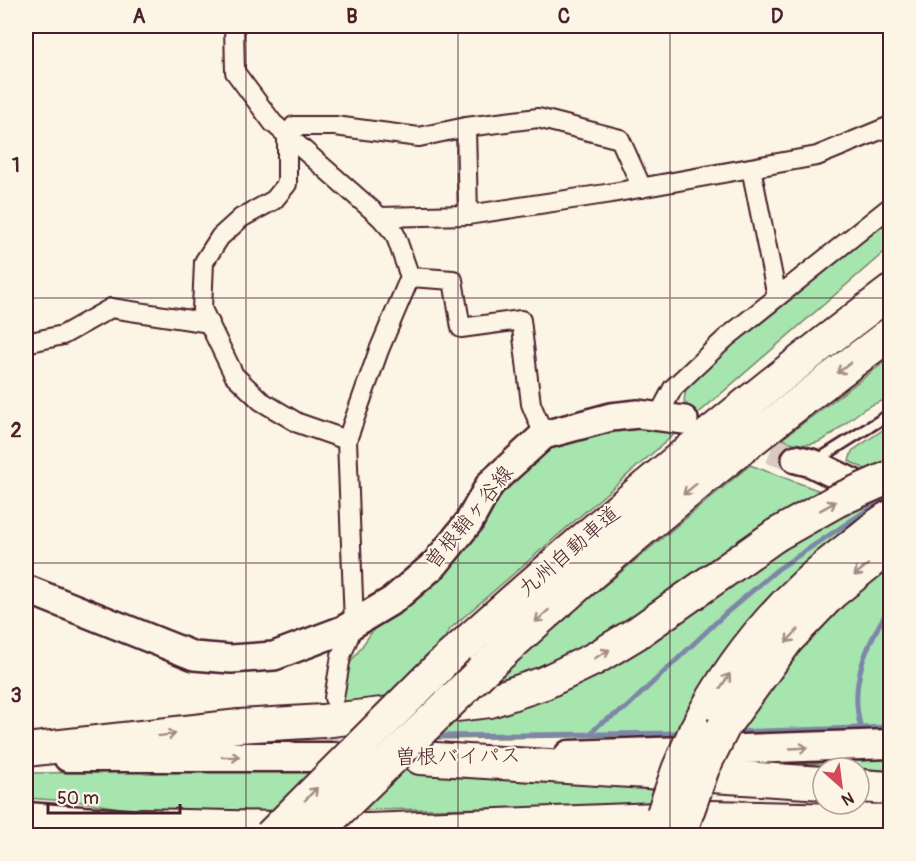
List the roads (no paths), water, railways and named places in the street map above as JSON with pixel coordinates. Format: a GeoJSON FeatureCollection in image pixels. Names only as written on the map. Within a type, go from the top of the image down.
{"type":"FeatureCollection","features":[{"type":"Feature","properties":{"kind":"highway"},"geometry":{"type":"LineString","coordinates":[[660,473],[829,320],[891,268]]}},
{"type":"Feature","properties":{"kind":"highway","name":"九州自動車道"},"geometry":{"type":"LineString","coordinates":[[270,836],[439,668],[660,473],[788,369],[891,292]]}},
{"type":"Feature","properties":{"kind":"highway","name":"九州自動車道"},"geometry":{"type":"LineString","coordinates":[[313,836],[482,671],[575,585],[797,403],[891,334]]}},
{"type":"Feature","properties":{"kind":"highway"},"geometry":{"type":"LineString","coordinates":[[26,750],[239,726],[323,721],[490,701],[544,683],[594,659],[674,608],[776,535],[836,501],[891,477]]}},
{"type":"Feature","properties":{"kind":"highway"},"geometry":{"type":"LineString","coordinates":[[658,836],[667,801],[710,728],[737,663],[773,615],[815,573],[891,517]]}},
{"type":"Feature","properties":{"kind":"highway"},"geometry":{"type":"LineString","coordinates":[[679,836],[699,777],[710,728],[787,640],[832,594],[891,546]]}},
{"type":"Feature","properties":{"kind":"highway","name":"曽根バイパス"},"geometry":{"type":"LineString","coordinates":[[26,757],[420,758],[741,751],[891,744]]}},
{"type":"Feature","properties":{"kind":"highway"},"geometry":{"type":"LineString","coordinates":[[420,758],[811,782]]}},
{"type":"Feature","properties":{"kind":"highway"},"geometry":{"type":"LineString","coordinates":[[871,787],[891,788]]}},
{"type":"Feature","properties":{"kind":"highway"},"geometry":{"type":"LineString","coordinates":[[26,817],[143,830],[278,836]]}},
{"type":"Feature","properties":{"kind":"highway"},"geometry":{"type":"LineString","coordinates":[[143,830],[368,830],[709,817],[891,821]]}},
{"type":"Feature","properties":{"kind":"main road","name":"曽根鞘ヶ谷線"},"geometry":{"type":"LineString","coordinates":[[26,589],[194,656],[231,659],[274,656],[354,624],[393,600],[435,564],[469,522],[490,484],[544,435],[611,417],[638,414],[684,420]]}},
{"type":"Feature","properties":{"kind":"main road"},"geometry":{"type":"LineString","coordinates":[[804,461],[855,484]]}},
{"type":"Feature","properties":{"kind":"street"},"geometry":{"type":"LineString","coordinates":[[234,26],[235,72],[273,123],[380,217],[394,234],[410,277],[379,350],[347,440],[354,624],[341,656],[334,698]]}},
{"type":"Feature","properties":{"kind":"street"},"geometry":{"type":"LineString","coordinates":[[347,440],[298,423],[261,402],[234,375],[202,309],[204,262],[220,237],[241,218],[274,200],[287,184],[288,137],[294,126],[335,126],[419,137],[466,127],[538,118],[620,139],[642,188]]}},
{"type":"Feature","properties":{"kind":"street"},"geometry":{"type":"LineString","coordinates":[[380,217],[468,215],[642,188],[816,156],[891,126]]}},
{"type":"Feature","properties":{"kind":"street"},"geometry":{"type":"LineString","coordinates":[[466,127],[468,215]]}},
{"type":"Feature","properties":{"kind":"street"},"geometry":{"type":"LineString","coordinates":[[751,168],[777,297]]}},
{"type":"Feature","properties":{"kind":"street"},"geometry":{"type":"LineString","coordinates":[[657,418],[673,388],[726,338],[891,207]]}},
{"type":"Feature","properties":{"kind":"street"},"geometry":{"type":"LineString","coordinates":[[410,277],[453,280],[461,328],[521,320],[531,404],[544,435]]}},
{"type":"Feature","properties":{"kind":"street"},"geometry":{"type":"LineString","coordinates":[[26,343],[63,335],[111,308],[210,323]]}},
{"type":"Feature","properties":{"kind":"lane"},"geometry":{"type":"LineString","coordinates":[[804,461],[891,414]]}},
{"type":"Feature","properties":{"kind":"waterway"},"geometry":{"type":"LineString","coordinates":[[590,734],[600,724],[626,708],[726,613],[778,569],[890,495]]}},
{"type":"Feature","properties":{"kind":"waterway"},"geometry":{"type":"LineString","coordinates":[[861,728],[858,712],[858,680],[867,650],[890,607]]}},
{"type":"Feature","properties":{"kind":"waterway"},"geometry":{"type":"LineString","coordinates":[[735,732],[890,727]]}},
{"type":"Feature","properties":{"kind":"waterway"},"geometry":{"type":"LineString","coordinates":[[438,736],[681,733]]}},
{"type":"Feature","properties":{"kind":"tunnel"},"geometry":{"type":"LineString","coordinates":[[732,437],[796,459]]}},
{"type":"Feature","properties":{"kind":"tunnel"},"geometry":{"type":"LineString","coordinates":[[330,768],[333,711]]}}]}
